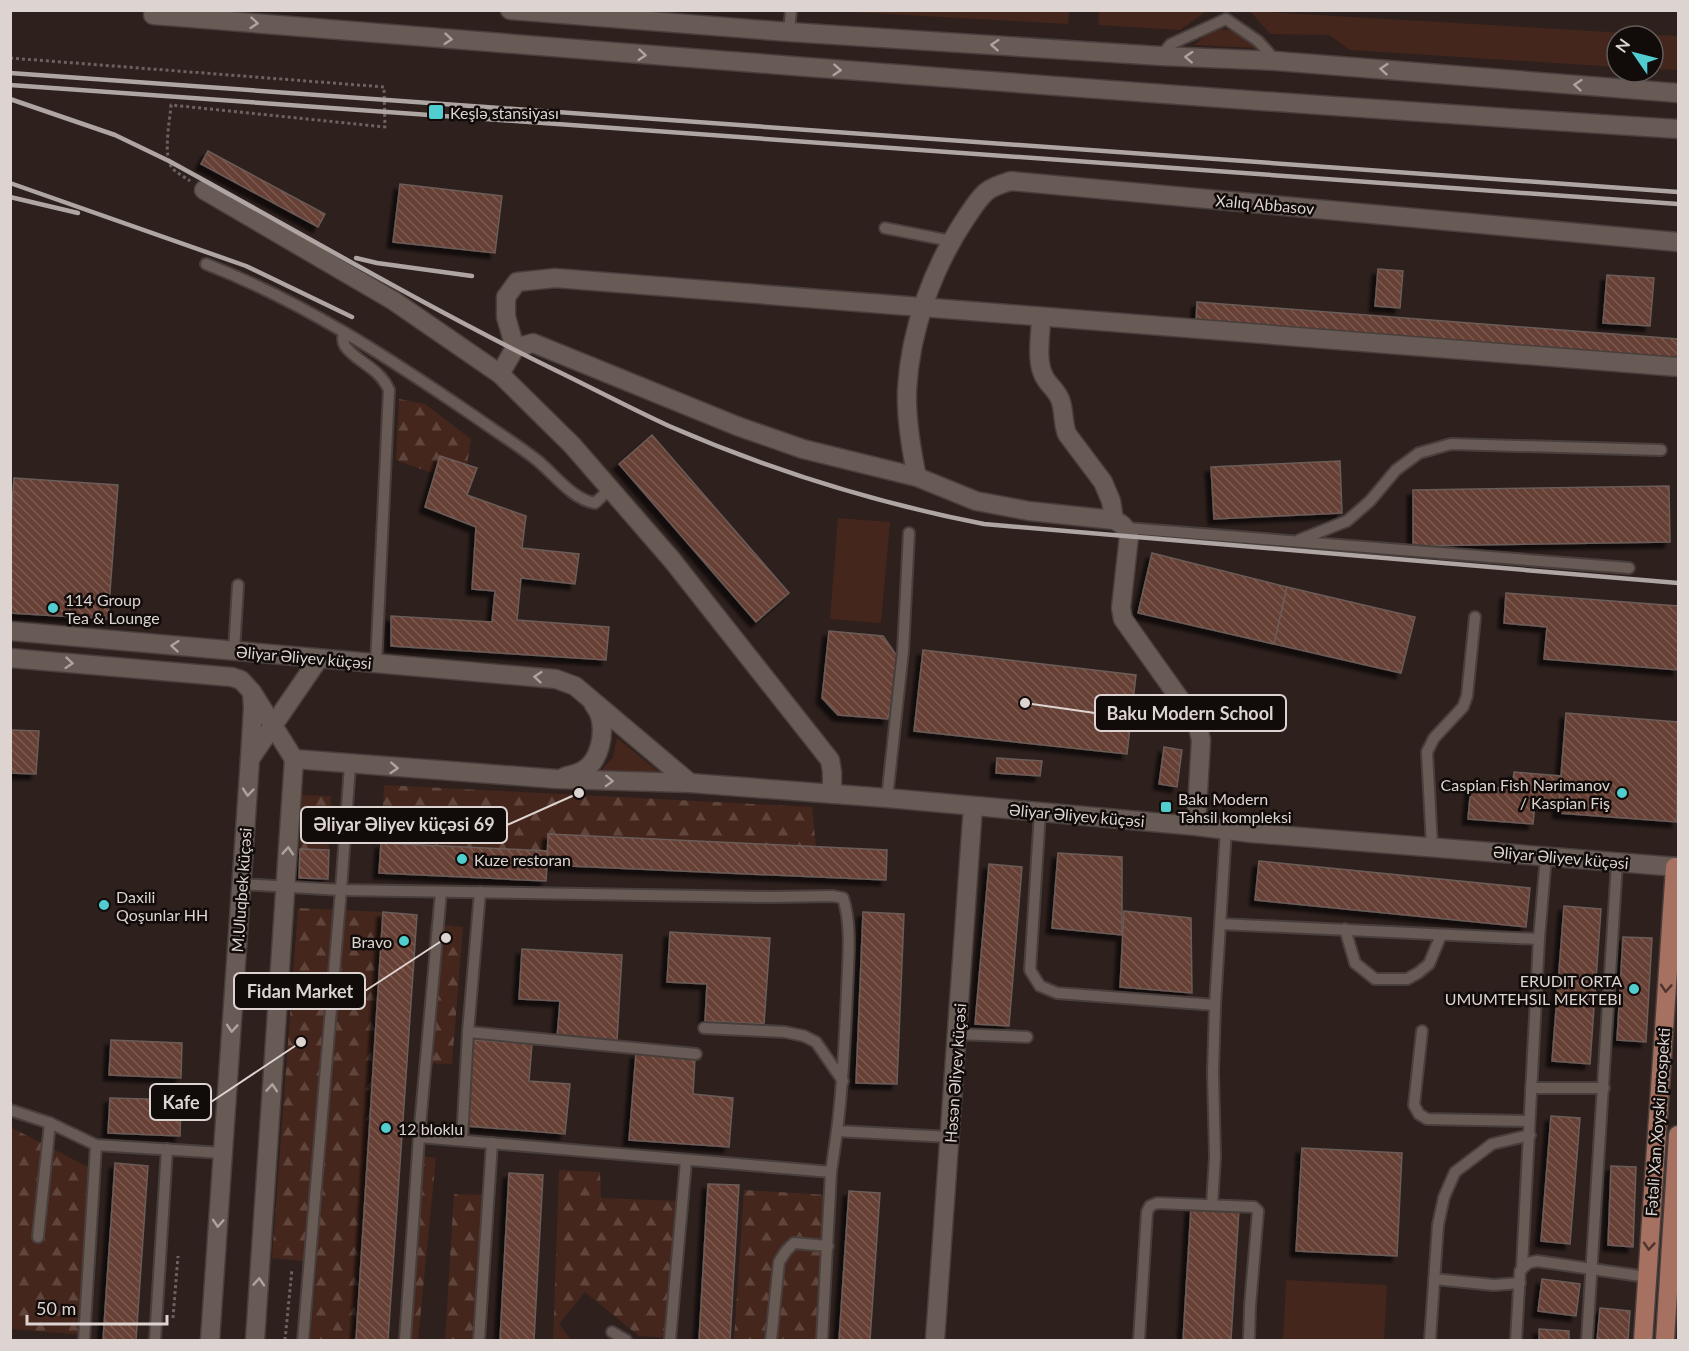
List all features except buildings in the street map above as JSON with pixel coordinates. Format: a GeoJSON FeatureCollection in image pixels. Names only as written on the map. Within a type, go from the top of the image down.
{"type":"FeatureCollection","features":[{"type":"Feature","properties":{"kind":"main road","name":"Fətəli Xan Xoyski prospekti"},"geometry":{"type":"LineString","coordinates":[[1643,1341],[1677,867]]}},
{"type":"Feature","properties":{"kind":"main road","name":"Fətəli Xan Xoyski prospekti"},"geometry":{"type":"LineString","coordinates":[[1665,1341],[1674,1279],[1678,1135]]}},
{"type":"Feature","properties":{"kind":"street"},"geometry":{"type":"LineString","coordinates":[[146,13],[165,14],[172,10]]}},
{"type":"Feature","properties":{"kind":"street"},"geometry":{"type":"LineString","coordinates":[[510,10],[789,32],[1161,56],[1276,61],[1678,93]]}},
{"type":"Feature","properties":{"kind":"street"},"geometry":{"type":"LineString","coordinates":[[146,13],[826,69],[1371,110],[1678,129]]}},
{"type":"Feature","properties":{"kind":"street","name":"Xalıq Abbasov"},"geometry":{"type":"LineString","coordinates":[[917,477],[907,418],[908,389],[912,349],[923,308],[951,241],[977,202],[986,192],[999,184],[1011,182],[1678,242]]}},
{"type":"Feature","properties":{"kind":"street"},"geometry":{"type":"LineString","coordinates":[[204,190],[394,301],[500,375],[572,445],[672,560],[822,749],[830,760],[832,794]]}},
{"type":"Feature","properties":{"kind":"street"},"geometry":{"type":"LineString","coordinates":[[516,348],[506,317],[506,297],[517,282],[531,279],[555,279],[1678,367]]}},
{"type":"Feature","properties":{"kind":"street"},"geometry":{"type":"LineString","coordinates":[[1041,317],[1040,366],[1061,402],[1067,434],[1103,482],[1120,524],[1129,537],[1121,608],[1123,619],[1197,723],[1201,740],[1196,825]]}},
{"type":"Feature","properties":{"kind":"street"},"geometry":{"type":"LineString","coordinates":[[500,375],[516,348],[534,343],[737,426],[803,449],[917,477],[976,501],[1120,524]]}},
{"type":"Feature","properties":{"kind":"street","name":"Əliyar Əliyev küçəsi"},"geometry":{"type":"LineString","coordinates":[[10,631],[318,660],[556,679],[575,686],[690,783]]}},
{"type":"Feature","properties":{"kind":"street","name":"Əliyar Əliyev küçəsi"},"geometry":{"type":"LineString","coordinates":[[10,658],[232,677],[241,680],[252,692],[294,759],[557,779],[690,783],[887,798],[1196,825],[1226,831],[1677,867]]}},
{"type":"Feature","properties":{"kind":"street"},"geometry":{"type":"LineString","coordinates":[[250,759],[318,660]]}},
{"type":"Feature","properties":{"kind":"street","name":"M.Uluqbek küçəsi"},"geometry":{"type":"LineString","coordinates":[[210,1341],[254,708],[252,692]]}},
{"type":"Feature","properties":{"kind":"street"},"geometry":{"type":"LineString","coordinates":[[557,779],[584,771],[596,759],[601,742],[601,725],[600,716],[591,699]]}},
{"type":"Feature","properties":{"kind":"street"},"geometry":{"type":"LineString","coordinates":[[255,1341],[294,759]]}},
{"type":"Feature","properties":{"kind":"street","name":"Həsən Əliyev küçəsi"},"geometry":{"type":"LineString","coordinates":[[935,1341],[973,806]]}},
{"type":"Feature","properties":{"kind":"street"},"geometry":{"type":"LineString","coordinates":[[1647,1277],[1674,1279]]}},
{"type":"Feature","properties":{"kind":"lane"},"geometry":{"type":"LineString","coordinates":[[789,32],[791,10]]}},
{"type":"Feature","properties":{"kind":"lane"},"geometry":{"type":"LineString","coordinates":[[1161,56],[1171,44],[1226,15],[1258,41],[1276,61]]}},
{"type":"Feature","properties":{"kind":"lane"},"geometry":{"type":"LineString","coordinates":[[885,228],[951,241]]}},
{"type":"Feature","properties":{"kind":"lane"},"geometry":{"type":"LineString","coordinates":[[206,264],[281,296],[344,332],[537,460],[583,501],[595,503],[610,489]]}},
{"type":"Feature","properties":{"kind":"lane"},"geometry":{"type":"LineString","coordinates":[[344,332],[342,339],[345,347],[382,377],[389,390],[376,664]]}},
{"type":"Feature","properties":{"kind":"lane"},"geometry":{"type":"LineString","coordinates":[[1296,541],[1347,521],[1370,501],[1396,470],[1419,453],[1451,444],[1661,450]]}},
{"type":"Feature","properties":{"kind":"lane"},"geometry":{"type":"LineString","coordinates":[[1120,524],[1629,568]]}},
{"type":"Feature","properties":{"kind":"lane"},"geometry":{"type":"LineString","coordinates":[[887,798],[903,651],[909,533]]}},
{"type":"Feature","properties":{"kind":"lane"},"geometry":{"type":"LineString","coordinates":[[234,651],[238,585]]}},
{"type":"Feature","properties":{"kind":"lane"},"geometry":{"type":"LineString","coordinates":[[1432,846],[1427,752],[1434,738],[1463,707],[1467,696],[1475,617]]}},
{"type":"Feature","properties":{"kind":"lane"},"geometry":{"type":"LineString","coordinates":[[303,1341],[350,765]]}},
{"type":"Feature","properties":{"kind":"lane"},"geometry":{"type":"LineString","coordinates":[[1040,812],[1030,970],[1040,986],[1057,993],[1215,1005]]}},
{"type":"Feature","properties":{"kind":"lane"},"geometry":{"type":"LineString","coordinates":[[1212,1205],[1215,1157],[1213,1072],[1215,1005],[1226,831]]}},
{"type":"Feature","properties":{"kind":"lane"},"geometry":{"type":"LineString","coordinates":[[1516,1341],[1530,1135],[1539,939],[1546,856]]}},
{"type":"Feature","properties":{"kind":"lane"},"geometry":{"type":"LineString","coordinates":[[1587,1341],[1617,863]]}},
{"type":"Feature","properties":{"kind":"lane"},"geometry":{"type":"LineString","coordinates":[[240,884],[341,890],[833,896],[843,898],[847,910],[848,966],[843,1081],[831,1172],[822,1341]]}},
{"type":"Feature","properties":{"kind":"lane"},"geometry":{"type":"LineString","coordinates":[[405,1341],[419,1137],[441,892]]}},
{"type":"Feature","properties":{"kind":"lane"},"geometry":{"type":"LineString","coordinates":[[462,1140],[468,1032],[480,892]]}},
{"type":"Feature","properties":{"kind":"lane"},"geometry":{"type":"LineString","coordinates":[[1221,924],[1539,939]]}},
{"type":"Feature","properties":{"kind":"lane"},"geometry":{"type":"LineString","coordinates":[[1345,929],[1355,963],[1375,978],[1407,979],[1418,973],[1429,964],[1441,935]]}},
{"type":"Feature","properties":{"kind":"lane"},"geometry":{"type":"LineString","coordinates":[[704,1028],[785,1032],[804,1036],[816,1042],[843,1081]]}},
{"type":"Feature","properties":{"kind":"lane"},"geometry":{"type":"LineString","coordinates":[[1422,1031],[1414,1105],[1419,1114],[1427,1119],[1529,1121]]}},
{"type":"Feature","properties":{"kind":"lane"},"geometry":{"type":"LineString","coordinates":[[468,1032],[696,1054]]}},
{"type":"Feature","properties":{"kind":"lane"},"geometry":{"type":"LineString","coordinates":[[958,1034],[1027,1037]]}},
{"type":"Feature","properties":{"kind":"lane"},"geometry":{"type":"LineString","coordinates":[[1531,1088],[1604,1088]]}},
{"type":"Feature","properties":{"kind":"lane"},"geometry":{"type":"LineString","coordinates":[[10,1110],[50,1124],[96,1145],[223,1154]]}},
{"type":"Feature","properties":{"kind":"lane"},"geometry":{"type":"LineString","coordinates":[[38,1237],[50,1124]]}},
{"type":"Feature","properties":{"kind":"lane"},"geometry":{"type":"LineString","coordinates":[[837,1131],[950,1137]]}},
{"type":"Feature","properties":{"kind":"lane"},"geometry":{"type":"LineString","coordinates":[[1430,1341],[1438,1225],[1444,1197],[1455,1172],[1492,1144],[1530,1135]]}},
{"type":"Feature","properties":{"kind":"lane"},"geometry":{"type":"LineString","coordinates":[[419,1137],[831,1172]]}},
{"type":"Feature","properties":{"kind":"lane"},"geometry":{"type":"LineString","coordinates":[[479,1341],[492,1143]]}},
{"type":"Feature","properties":{"kind":"lane"},"geometry":{"type":"LineString","coordinates":[[84,1341],[96,1145]]}},
{"type":"Feature","properties":{"kind":"lane"},"geometry":{"type":"LineString","coordinates":[[155,1341],[167,1149]]}},
{"type":"Feature","properties":{"kind":"lane"},"geometry":{"type":"LineString","coordinates":[[670,1341],[686,1161]]}},
{"type":"Feature","properties":{"kind":"lane"},"geometry":{"type":"LineString","coordinates":[[1138,1341],[1147,1212],[1150,1206],[1157,1203],[1254,1207],[1258,1211],[1249,1341]]}},
{"type":"Feature","properties":{"kind":"lane"},"geometry":{"type":"LineString","coordinates":[[771,1341],[779,1262],[794,1243],[828,1246]]}},
{"type":"Feature","properties":{"kind":"lane"},"geometry":{"type":"LineString","coordinates":[[1522,1267],[1537,1261],[1647,1277]]}},
{"type":"Feature","properties":{"kind":"lane"},"geometry":{"type":"LineString","coordinates":[[1434,1279],[1494,1285],[1520,1283]]}},
{"type":"Feature","properties":{"kind":"lane"},"geometry":{"type":"LineString","coordinates":[[612,1332],[626,1341]]}},
{"type":"Feature","properties":{"kind":"path"},"geometry":{"type":"LineString","coordinates":[[10,57],[384,87],[385,127],[171,105],[169,161],[173,169],[204,190]]}},
{"type":"Feature","properties":{"kind":"path"},"geometry":{"type":"LineString","coordinates":[[172,1324],[178,1256]]}},
{"type":"Feature","properties":{"kind":"path"},"geometry":{"type":"LineString","coordinates":[[285,1341],[292,1269]]}},
{"type":"Feature","properties":{"kind":"green space"},"geometry":{"type":"Polygon","coordinates":[[[1099,10],[1207,11],[1180,30],[1098,25],[1099,10]]]}},
{"type":"Feature","properties":{"kind":"green space"},"geometry":{"type":"Polygon","coordinates":[[[835,11],[1069,11],[1068,24],[835,11]]]}},
{"type":"Feature","properties":{"kind":"green space"},"geometry":{"type":"Polygon","coordinates":[[[1250,11],[1605,32],[1605,66],[1350,50],[1329,35],[1270,34],[1250,11]]]}},
{"type":"Feature","properties":{"kind":"green space"},"geometry":{"type":"Polygon","coordinates":[[[1220,29],[1232,31],[1257,48],[1194,45],[1208,33],[1220,29]]]}},
{"type":"Feature","properties":{"kind":"green space"},"geometry":{"type":"Polygon","coordinates":[[[1665,35],[1678,36],[1678,70],[1665,69],[1665,35]]]}},
{"type":"Feature","properties":{"kind":"green space"},"geometry":{"type":"Polygon","coordinates":[[[399,399],[425,404],[471,439],[467,465],[440,456],[435,474],[396,460],[399,399]]]}},
{"type":"Feature","properties":{"kind":"green space"},"geometry":{"type":"Polygon","coordinates":[[[838,518],[890,522],[881,623],[830,619],[838,518]]]}},
{"type":"Feature","properties":{"kind":"green space"},"geometry":{"type":"Polygon","coordinates":[[[617,738],[663,775],[601,771],[613,757],[617,738]]]}},
{"type":"Feature","properties":{"kind":"green space"},"geometry":{"type":"Polygon","coordinates":[[[384,785],[812,807],[816,847],[548,851],[381,843],[384,785]]]}},
{"type":"Feature","properties":{"kind":"green space"},"geometry":{"type":"Polygon","coordinates":[[[302,795],[331,796],[329,850],[300,849],[302,795]]]}},
{"type":"Feature","properties":{"kind":"green space"},"geometry":{"type":"Polygon","coordinates":[[[298,908],[383,912],[356,1340],[310,1340],[317,1263],[272,1258],[298,908]]]}},
{"type":"Feature","properties":{"kind":"green space"},"geometry":{"type":"Polygon","coordinates":[[[430,924],[463,927],[452,1064],[421,1063],[430,924]]]}},
{"type":"Feature","properties":{"kind":"green space"},"geometry":{"type":"Polygon","coordinates":[[[10,1127],[94,1170],[84,1335],[11,1329],[10,1127]]]}},
{"type":"Feature","properties":{"kind":"green space"},"geometry":{"type":"Polygon","coordinates":[[[415,1155],[436,1158],[418,1340],[398,1340],[415,1155]]]}},
{"type":"Feature","properties":{"kind":"green space"},"geometry":{"type":"Polygon","coordinates":[[[559,1170],[600,1172],[601,1198],[679,1201],[673,1338],[639,1336],[585,1292],[559,1324],[571,1340],[553,1340],[559,1170]]]}},
{"type":"Feature","properties":{"kind":"green space"},"geometry":{"type":"Polygon","coordinates":[[[744,1190],[828,1195],[817,1340],[734,1340],[744,1190]]]}},
{"type":"Feature","properties":{"kind":"green space"},"geometry":{"type":"Polygon","coordinates":[[[454,1194],[487,1195],[476,1340],[445,1340],[454,1194]]]}},
{"type":"Feature","properties":{"kind":"green space"},"geometry":{"type":"Polygon","coordinates":[[[1286,1280],[1387,1285],[1384,1340],[1283,1340],[1286,1280]]]}},
{"type":"Feature","properties":{"kind":"railway"},"geometry":{"type":"LineString","coordinates":[[10,73],[1678,192]]}},
{"type":"Feature","properties":{"kind":"railway"},"geometry":{"type":"LineString","coordinates":[[10,85],[1678,204]]}},
{"type":"Feature","properties":{"kind":"railway"},"geometry":{"type":"LineString","coordinates":[[10,99],[115,135],[169,161],[460,322],[669,426],[746,457],[824,484],[903,506],[984,524],[1678,583]]}},
{"type":"Feature","properties":{"kind":"railway"},"geometry":{"type":"LineString","coordinates":[[10,183],[246,266],[352,317]]}},
{"type":"Feature","properties":{"kind":"railway"},"geometry":{"type":"LineString","coordinates":[[10,197],[78,213]]}},
{"type":"Feature","properties":{"kind":"railway"},"geometry":{"type":"LineString","coordinates":[[356,258],[472,276]]}},
{"type":"Feature","properties":{"kind":"place","name":"Keşlə stansiyası"},"geometry":{"type":"Point","coordinates":[436,112]}},
{"type":"Feature","properties":{"kind":"place","name":"114 Group Tea & Lounge"},"geometry":{"type":"Point","coordinates":[53,608]}},
{"type":"Feature","properties":{"kind":"place","name":"Baku Modern School"},"geometry":{"type":"Point","coordinates":[1025,703]}},
{"type":"Feature","properties":{"kind":"place","name":"Əliyar Əliyev küçəsi 69"},"geometry":{"type":"Point","coordinates":[579,793]}},
{"type":"Feature","properties":{"kind":"place","name":"Caspian Fish Nərimanov / Kaspian Fiş"},"geometry":{"type":"Point","coordinates":[1622,793]}},
{"type":"Feature","properties":{"kind":"place","name":"Bakı Modern Təhsil kompleksi"},"geometry":{"type":"Point","coordinates":[1166,807]}},
{"type":"Feature","properties":{"kind":"place","name":"Kuze restoran"},"geometry":{"type":"Point","coordinates":[462,859]}},
{"type":"Feature","properties":{"kind":"place","name":"Daxili Qoşunlar HH"},"geometry":{"type":"Point","coordinates":[104,905]}},
{"type":"Feature","properties":{"kind":"place","name":"Fidan Market"},"geometry":{"type":"Point","coordinates":[446,938]}},
{"type":"Feature","properties":{"kind":"place","name":"Bravo"},"geometry":{"type":"Point","coordinates":[404,941]}},
{"type":"Feature","properties":{"kind":"place","name":"ERUDIT ORTA UMUMTEHSIL MEKTEBI"},"geometry":{"type":"Point","coordinates":[1634,989]}},
{"type":"Feature","properties":{"kind":"place","name":"Kafe"},"geometry":{"type":"Point","coordinates":[301,1042]}},
{"type":"Feature","properties":{"kind":"place","name":"12 bloklu"},"geometry":{"type":"Point","coordinates":[386,1128]}}]}
